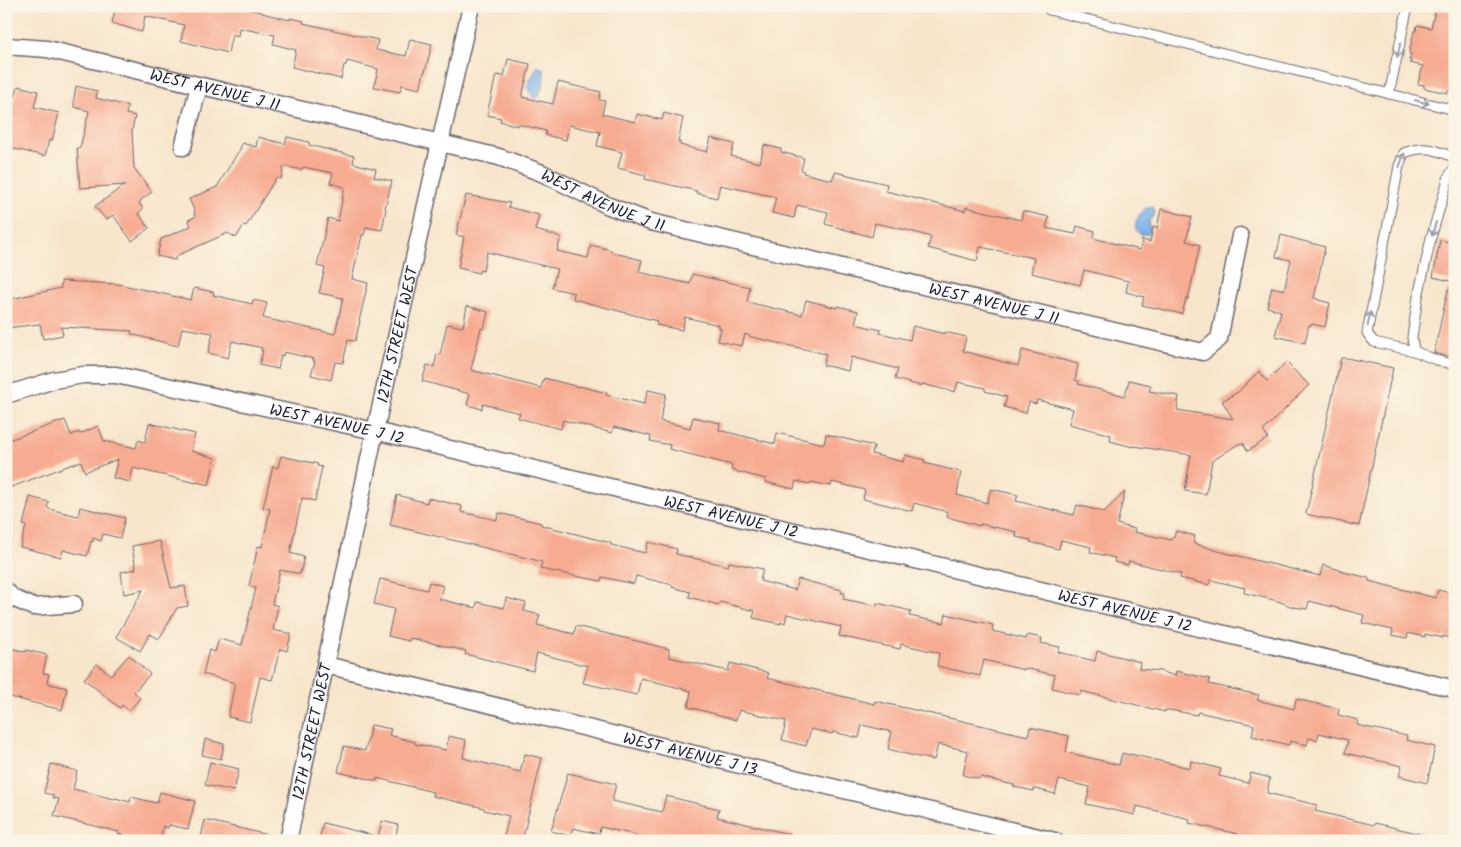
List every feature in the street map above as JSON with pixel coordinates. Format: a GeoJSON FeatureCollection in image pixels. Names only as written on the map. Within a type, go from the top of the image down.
{"type":"FeatureCollection","features":[{"type":"Feature","properties":{"kind":"street","name":"12TH STREET WEST"},"geometry":{"type":"LineString","coordinates":[[288,841],[375,432],[471,6]]}},
{"type":"Feature","properties":{"kind":"street","name":"WEST AVENUE J 11"},"geometry":{"type":"LineString","coordinates":[[6,46],[47,49],[499,157],[542,173],[609,206],[651,222],[1202,352],[1219,339],[1240,236]]}},
{"type":"Feature","properties":{"kind":"street"},"geometry":{"type":"LineString","coordinates":[[183,147],[199,86]]}},
{"type":"Feature","properties":{"kind":"street","name":"WEST AVENUE J 12"},"geometry":{"type":"LineString","coordinates":[[6,395],[54,380],[83,374],[116,375],[375,432],[1455,689]]}},
{"type":"Feature","properties":{"kind":"street"},"geometry":{"type":"LineString","coordinates":[[6,591],[13,598],[33,607],[74,604]]}},
{"type":"Feature","properties":{"kind":"street","name":"WEST AVENUE J 13"},"geometry":{"type":"LineString","coordinates":[[326,665],[1055,841]]}},
{"type":"Feature","properties":{"kind":"lane"},"geometry":{"type":"LineString","coordinates":[[1050,6],[1049,10],[1455,110]]}},
{"type":"Feature","properties":{"kind":"lane"},"geometry":{"type":"LineString","coordinates":[[1389,94],[1408,6]]}},
{"type":"Feature","properties":{"kind":"lane"},"geometry":{"type":"LineString","coordinates":[[1455,158],[1436,150],[1417,148],[1404,153],[1397,174],[1367,333],[1374,342],[1414,351],[1455,365]]}},
{"type":"Feature","properties":{"kind":"lane"},"geometry":{"type":"LineString","coordinates":[[1414,351],[1412,337],[1422,280],[1449,176],[1455,167]]}},
{"type":"Feature","properties":{"kind":"water"},"geometry":{"type":"Polygon","coordinates":[[[537,67],[544,69],[544,80],[539,95],[537,98],[534,98],[528,84],[537,67]]]}},
{"type":"Feature","properties":{"kind":"water"},"geometry":{"type":"Polygon","coordinates":[[[1148,207],[1153,207],[1155,212],[1154,216],[1149,220],[1150,231],[1148,234],[1140,234],[1136,230],[1137,220],[1142,211],[1148,207]]]}},
{"type":"Feature","properties":{"kind":"building"},"geometry":{"type":"Polygon","coordinates":[[[116,6],[249,6],[248,9],[262,13],[290,20],[290,18],[304,21],[303,23],[378,40],[376,50],[406,56],[410,39],[432,44],[420,89],[402,85],[400,92],[374,87],[378,69],[347,61],[346,65],[344,65],[341,79],[292,67],[296,50],[273,44],[275,35],[239,28],[238,36],[232,34],[228,53],[181,41],[184,25],[145,16],[142,32],[112,23],[116,6]]]}},
{"type":"Feature","properties":{"kind":"building"},"geometry":{"type":"Polygon","coordinates":[[[1436,7],[1455,11],[1455,92],[1448,91],[1447,93],[1424,88],[1424,85],[1418,84],[1423,66],[1410,63],[1411,60],[1409,60],[1414,31],[1416,31],[1417,25],[1431,28],[1436,7]]]}},
{"type":"Feature","properties":{"kind":"building"},"geometry":{"type":"Polygon","coordinates":[[[508,59],[530,64],[522,97],[553,104],[558,82],[601,92],[599,100],[605,101],[602,114],[635,122],[637,114],[662,120],[664,113],[683,118],[678,142],[680,142],[680,145],[707,152],[711,138],[734,144],[731,156],[760,163],[764,145],[804,158],[801,170],[804,171],[803,173],[832,180],[835,172],[887,184],[886,191],[965,211],[966,207],[1021,220],[1023,211],[1049,217],[1046,228],[1075,234],[1077,226],[1095,231],[1093,238],[1140,250],[1142,240],[1150,242],[1153,227],[1157,228],[1161,209],[1192,217],[1186,241],[1200,245],[1188,299],[1186,299],[1182,314],[1142,305],[1144,297],[1126,292],[1128,281],[1084,270],[1080,285],[1031,273],[1034,258],[980,247],[977,261],[928,248],[931,237],[907,230],[875,223],[872,237],[825,224],[828,212],[797,205],[794,218],[772,213],[776,197],[720,185],[717,198],[696,193],[697,191],[645,179],[646,175],[618,168],[622,152],[597,146],[600,132],[569,125],[566,140],[545,135],[546,131],[518,124],[518,126],[500,121],[501,118],[487,115],[496,75],[504,76],[508,59]]]}},
{"type":"Feature","properties":{"kind":"building"},"geometry":{"type":"Polygon","coordinates":[[[18,86],[38,91],[34,107],[59,113],[52,141],[49,140],[45,156],[6,147],[6,111],[12,108],[18,86]]]}},
{"type":"Feature","properties":{"kind":"building"},"geometry":{"type":"Polygon","coordinates":[[[76,86],[97,91],[96,98],[128,106],[126,114],[135,116],[132,130],[134,168],[152,192],[139,203],[143,209],[138,213],[149,228],[132,241],[113,215],[106,220],[95,206],[125,185],[80,188],[77,148],[80,148],[89,111],[74,107],[76,86]]]}},
{"type":"Feature","properties":{"kind":"building"},"geometry":{"type":"Polygon","coordinates":[[[258,137],[285,144],[287,137],[309,142],[309,145],[354,156],[353,163],[376,169],[374,177],[392,181],[382,230],[366,227],[364,235],[362,235],[352,279],[368,283],[360,321],[355,341],[348,340],[343,363],[335,362],[331,380],[311,375],[314,359],[284,352],[283,356],[281,355],[278,369],[259,365],[263,351],[261,351],[262,348],[232,341],[228,358],[208,353],[213,333],[182,328],[178,346],[131,334],[132,331],[61,327],[63,335],[43,339],[40,324],[6,328],[6,300],[61,288],[61,281],[118,284],[191,300],[194,288],[214,292],[213,295],[252,304],[253,300],[267,303],[263,318],[335,334],[343,298],[319,293],[325,268],[317,266],[328,218],[338,221],[344,191],[344,187],[330,183],[333,173],[303,167],[302,170],[284,166],[281,179],[276,178],[246,226],[244,225],[236,238],[228,233],[176,256],[175,260],[157,256],[161,239],[191,226],[188,220],[195,217],[195,212],[189,199],[217,187],[242,143],[256,147],[258,137]]]}},
{"type":"Feature","properties":{"kind":"building"},"geometry":{"type":"Polygon","coordinates":[[[466,195],[510,203],[508,207],[539,215],[535,230],[561,237],[557,251],[588,258],[591,245],[611,250],[611,252],[642,260],[639,272],[690,284],[692,274],[750,287],[747,302],[802,315],[806,300],[858,311],[855,324],[881,330],[880,333],[910,340],[913,326],[966,337],[963,351],[1018,366],[1022,350],[1078,364],[1075,380],[1079,381],[1078,384],[1125,396],[1129,380],[1151,385],[1149,391],[1179,396],[1177,410],[1233,419],[1222,401],[1238,392],[1259,371],[1267,381],[1286,362],[1309,385],[1263,431],[1268,438],[1248,451],[1243,443],[1240,443],[1212,461],[1206,494],[1185,491],[1191,455],[1133,447],[1110,441],[1111,435],[1069,424],[1073,409],[1037,400],[1036,404],[1029,402],[1026,413],[1004,407],[1007,397],[985,391],[985,388],[958,382],[955,392],[922,384],[921,386],[895,379],[898,369],[851,357],[848,371],[823,365],[826,354],[745,334],[742,346],[718,341],[721,329],[719,325],[685,317],[682,330],[656,325],[657,321],[573,299],[574,293],[552,288],[557,269],[487,252],[483,271],[480,270],[479,273],[458,268],[464,237],[456,235],[466,195]]]}},
{"type":"Feature","properties":{"kind":"building"},"geometry":{"type":"Polygon","coordinates":[[[1281,235],[1325,247],[1314,298],[1330,303],[1325,327],[1309,325],[1305,343],[1275,336],[1281,311],[1267,307],[1272,287],[1284,290],[1291,260],[1276,257],[1281,235]]]}},
{"type":"Feature","properties":{"kind":"building"},"geometry":{"type":"Polygon","coordinates":[[[1440,240],[1455,243],[1455,282],[1433,277],[1440,240]]]}},
{"type":"Feature","properties":{"kind":"building"},"geometry":{"type":"Polygon","coordinates":[[[1448,289],[1455,289],[1455,358],[1434,353],[1448,289]]]}},
{"type":"Feature","properties":{"kind":"building"},"geometry":{"type":"Polygon","coordinates":[[[467,306],[488,312],[484,329],[481,328],[471,370],[541,388],[544,378],[644,404],[648,390],[666,394],[660,421],[690,428],[693,417],[720,423],[719,430],[775,444],[777,433],[824,444],[826,434],[874,446],[872,454],[903,462],[905,455],[925,460],[924,463],[961,472],[957,495],[987,503],[991,489],[1018,495],[1016,501],[1074,515],[1077,505],[1104,512],[1125,492],[1117,524],[1135,529],[1134,532],[1171,540],[1176,531],[1195,536],[1193,543],[1218,551],[1320,576],[1323,565],[1369,578],[1369,581],[1436,598],[1438,590],[1455,594],[1455,639],[1425,634],[1425,637],[1408,633],[1407,638],[1392,635],[1393,630],[1362,623],[1364,615],[1309,601],[1307,609],[1293,607],[1278,601],[1244,593],[1245,588],[1211,580],[1209,585],[1180,578],[1181,574],[1129,561],[1128,565],[1114,562],[1115,558],[1090,552],[1091,547],[1061,540],[1059,549],[1030,542],[1031,540],[1016,537],[1017,532],[980,524],[980,526],[947,517],[948,512],[914,503],[912,511],[863,499],[865,490],[832,482],[831,486],[796,481],[794,489],[765,482],[766,479],[731,470],[732,465],[669,449],[670,445],[650,441],[651,436],[614,427],[612,433],[563,420],[561,429],[518,418],[520,413],[483,404],[482,409],[467,405],[470,394],[422,381],[427,365],[434,367],[437,354],[440,355],[447,324],[463,327],[467,306]]]}},
{"type":"Feature","properties":{"kind":"building"},"geometry":{"type":"Polygon","coordinates":[[[1341,358],[1393,368],[1359,526],[1306,514],[1341,358]]]}},
{"type":"Feature","properties":{"kind":"building"},"geometry":{"type":"Polygon","coordinates":[[[65,420],[71,435],[79,432],[80,434],[98,426],[104,441],[136,448],[138,440],[145,442],[149,423],[195,434],[191,451],[215,458],[209,485],[133,468],[130,482],[113,478],[118,459],[85,472],[81,461],[6,489],[6,441],[65,420]]]}},
{"type":"Feature","properties":{"kind":"building"},"geometry":{"type":"Polygon","coordinates":[[[281,456],[318,464],[317,466],[322,467],[315,501],[302,498],[290,553],[304,557],[300,574],[280,570],[272,604],[278,606],[273,630],[291,634],[287,651],[280,649],[272,680],[260,677],[250,722],[228,717],[235,683],[203,674],[209,650],[215,652],[219,639],[242,645],[256,588],[249,586],[258,546],[262,547],[270,509],[263,508],[273,466],[278,468],[281,456]]]}},
{"type":"Feature","properties":{"kind":"building"},"geometry":{"type":"Polygon","coordinates":[[[397,495],[427,503],[428,498],[462,506],[461,512],[497,520],[499,513],[645,553],[648,542],[677,549],[676,554],[728,566],[729,562],[763,569],[760,581],[795,590],[798,579],[842,590],[841,593],[845,593],[843,599],[877,606],[877,603],[911,611],[909,616],[944,623],[946,614],[993,625],[992,631],[1026,639],[1027,635],[1042,638],[1041,643],[1060,647],[1058,652],[1095,661],[1097,651],[1140,662],[1139,669],[1160,671],[1175,676],[1176,671],[1210,679],[1209,684],[1259,695],[1257,700],[1294,709],[1296,699],[1339,709],[1338,715],[1358,720],[1357,725],[1407,736],[1406,740],[1435,747],[1427,783],[1399,776],[1402,766],[1345,753],[1348,740],[1319,733],[1317,740],[1309,738],[1307,745],[1290,741],[1289,745],[1252,736],[1254,725],[1198,712],[1197,715],[1170,710],[1165,710],[1165,712],[1081,691],[1080,695],[1052,688],[1055,675],[1024,668],[1024,670],[984,660],[980,676],[937,666],[939,653],[901,644],[900,649],[839,636],[841,627],[787,614],[785,623],[781,622],[781,624],[753,618],[755,611],[720,602],[719,605],[689,597],[690,592],[672,587],[673,585],[636,576],[634,584],[602,577],[601,581],[540,569],[542,562],[539,561],[390,525],[397,495]]]}},
{"type":"Feature","properties":{"kind":"building"},"geometry":{"type":"Polygon","coordinates":[[[30,497],[49,502],[47,507],[49,509],[78,516],[80,507],[125,518],[120,538],[103,534],[101,541],[93,538],[87,556],[63,550],[61,557],[20,547],[26,526],[23,525],[30,497]]]}},
{"type":"Feature","properties":{"kind":"building"},"geometry":{"type":"Polygon","coordinates":[[[160,541],[171,588],[185,586],[188,606],[177,608],[159,639],[150,634],[140,651],[116,637],[143,590],[124,594],[121,572],[136,569],[132,546],[160,541]]]}},
{"type":"Feature","properties":{"kind":"building"},"geometry":{"type":"Polygon","coordinates":[[[380,579],[427,590],[429,582],[443,586],[439,599],[476,608],[477,602],[504,608],[506,598],[526,603],[524,611],[540,615],[537,625],[574,634],[576,626],[669,649],[669,657],[728,671],[730,663],[769,673],[767,678],[874,704],[875,701],[1028,736],[1030,727],[1069,736],[1066,752],[1119,765],[1122,753],[1190,768],[1191,761],[1221,769],[1219,776],[1248,783],[1251,773],[1270,778],[1267,793],[1317,805],[1315,811],[1425,835],[1424,841],[1236,841],[1238,834],[1189,823],[1190,819],[1137,806],[1135,815],[1086,804],[1090,787],[1059,780],[1055,794],[963,775],[968,751],[938,744],[934,760],[914,756],[888,749],[892,732],[862,725],[859,738],[811,729],[806,746],[782,740],[786,721],[739,710],[736,720],[688,707],[691,691],[641,678],[637,695],[583,683],[588,666],[537,653],[533,671],[465,654],[466,651],[410,638],[409,641],[388,636],[394,609],[374,604],[380,579]]]}},
{"type":"Feature","properties":{"kind":"building"},"geometry":{"type":"Polygon","coordinates":[[[6,647],[47,655],[43,673],[49,674],[47,682],[67,688],[62,710],[6,696],[6,647]]]}},
{"type":"Feature","properties":{"kind":"building"},"geometry":{"type":"Polygon","coordinates":[[[129,655],[150,674],[134,692],[140,698],[129,711],[122,705],[120,708],[84,679],[97,664],[111,675],[129,655]]]}},
{"type":"Feature","properties":{"kind":"building"},"geometry":{"type":"Polygon","coordinates":[[[371,725],[391,729],[389,735],[415,742],[415,744],[446,750],[449,736],[466,740],[463,758],[520,772],[525,754],[542,758],[522,841],[503,841],[509,816],[432,796],[433,792],[377,778],[377,781],[338,772],[344,746],[365,751],[371,725]]]}},
{"type":"Feature","properties":{"kind":"building"},"geometry":{"type":"Polygon","coordinates":[[[205,739],[224,744],[221,759],[202,755],[205,739]]]}},
{"type":"Feature","properties":{"kind":"building"},"geometry":{"type":"Polygon","coordinates":[[[210,762],[239,769],[234,791],[205,785],[210,762]]]}},
{"type":"Feature","properties":{"kind":"building"},"geometry":{"type":"Polygon","coordinates":[[[51,764],[77,771],[73,789],[130,802],[131,797],[157,803],[160,792],[195,801],[188,829],[169,825],[168,828],[163,826],[160,841],[151,841],[54,816],[59,799],[44,793],[51,764]]]}},
{"type":"Feature","properties":{"kind":"building"},"geometry":{"type":"Polygon","coordinates":[[[568,773],[616,784],[612,801],[662,812],[666,796],[719,809],[717,817],[793,835],[792,841],[634,841],[636,835],[600,827],[599,834],[573,828],[570,836],[551,831],[568,773]]]}},
{"type":"Feature","properties":{"kind":"building"},"geometry":{"type":"Polygon","coordinates":[[[205,820],[268,835],[267,841],[200,841],[205,820]]]}},
{"type":"Feature","properties":{"kind":"building"},"geometry":{"type":"Polygon","coordinates":[[[382,821],[398,825],[395,841],[377,841],[382,821]]]}},
{"type":"Feature","properties":{"kind":"building"},"geometry":{"type":"Polygon","coordinates":[[[323,823],[372,835],[372,841],[319,841],[323,823]]]}}]}
